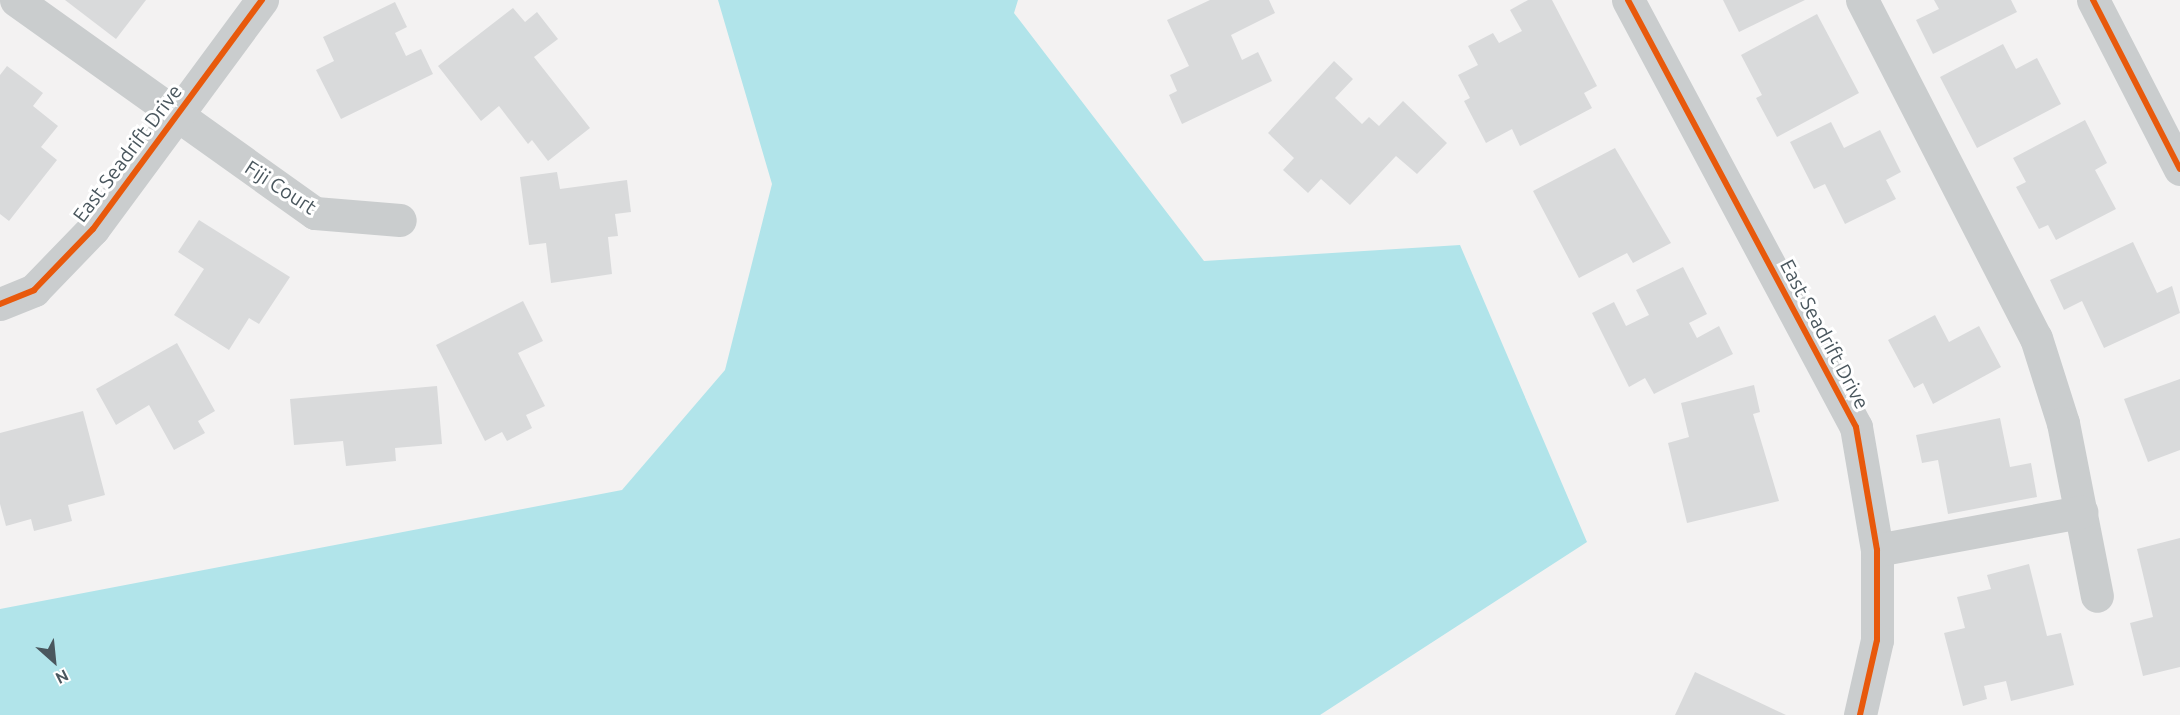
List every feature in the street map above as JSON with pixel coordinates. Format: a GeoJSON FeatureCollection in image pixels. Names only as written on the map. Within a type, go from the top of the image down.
{"type":"FeatureCollection","features":[{"type":"Feature","properties":{"kind":"street","name":"Fiji Court"},"geometry":{"type":"LineString","coordinates":[[16,0],[315,213],[400,220]]}},
{"type":"Feature","properties":{"kind":"street","name":"East Seadrift Drive"},"geometry":{"type":"LineString","coordinates":[[0,304],[34,290],[93,229],[262,0]]}},
{"type":"Feature","properties":{"kind":"street","name":"East Seadrift Drive"},"geometry":{"type":"LineString","coordinates":[[1628,0],[1856,427],[1877,550],[1877,639],[1860,715]]}},
{"type":"Feature","properties":{"kind":"street"},"geometry":{"type":"LineString","coordinates":[[1862,0],[2036,338],[2063,423],[2097,596]]}},
{"type":"Feature","properties":{"kind":"street"},"geometry":{"type":"LineString","coordinates":[[2093,0],[2180,169]]}},
{"type":"Feature","properties":{"kind":"street"},"geometry":{"type":"LineString","coordinates":[[1877,550],[2081,512]]}},
{"type":"Feature","properties":{"kind":"water"},"geometry":{"type":"Polygon","coordinates":[[[718,0],[1018,0],[1014,13],[1204,261],[1460,245],[1587,542],[1320,715],[0,715],[0,609],[622,490],[725,370],[772,184],[718,0]]]}},
{"type":"Feature","properties":{"kind":"building"},"geometry":{"type":"Polygon","coordinates":[[[65,0],[146,0],[116,39],[65,0]]]}},
{"type":"Feature","properties":{"kind":"building"},"geometry":{"type":"Polygon","coordinates":[[[1210,0],[1269,0],[1275,13],[1231,35],[1242,60],[1258,52],[1272,81],[1182,124],[1169,95],[1177,91],[1170,75],[1189,66],[1167,20],[1210,0]]]}},
{"type":"Feature","properties":{"kind":"building"},"geometry":{"type":"Polygon","coordinates":[[[1528,0],[1552,0],[1597,86],[1584,93],[1592,108],[1520,146],[1512,129],[1486,143],[1464,101],[1470,98],[1458,75],[1478,65],[1468,46],[1493,33],[1499,43],[1522,31],[1510,10],[1528,0]]]}},
{"type":"Feature","properties":{"kind":"building"},"geometry":{"type":"Polygon","coordinates":[[[1723,0],[1805,0],[1739,32],[1723,0]]]}},
{"type":"Feature","properties":{"kind":"building"},"geometry":{"type":"Polygon","coordinates":[[[1934,0],[2011,0],[2017,12],[1933,54],[1916,20],[1939,9],[1934,0]]]}},
{"type":"Feature","properties":{"kind":"building"},"geometry":{"type":"Polygon","coordinates":[[[395,2],[407,27],[395,33],[406,56],[421,49],[433,74],[341,119],[316,70],[334,61],[323,37],[395,2]]]}},
{"type":"Feature","properties":{"kind":"building"},"geometry":{"type":"Polygon","coordinates":[[[513,8],[525,22],[537,12],[558,39],[534,57],[590,128],[548,161],[532,140],[528,144],[499,106],[481,121],[438,66],[513,8]]]}},
{"type":"Feature","properties":{"kind":"building"},"geometry":{"type":"Polygon","coordinates":[[[1817,14],[1859,93],[1777,137],[1756,98],[1762,95],[1741,55],[1817,14]]]}},
{"type":"Feature","properties":{"kind":"building"},"geometry":{"type":"Polygon","coordinates":[[[2003,44],[2016,69],[2037,58],[2061,104],[1977,148],[1940,77],[2003,44]]]}},
{"type":"Feature","properties":{"kind":"building"},"geometry":{"type":"Polygon","coordinates":[[[1334,61],[1353,79],[1335,98],[1362,124],[1369,117],[1379,126],[1403,101],[1447,143],[1417,174],[1396,156],[1350,205],[1321,179],[1308,193],[1283,170],[1294,158],[1268,133],[1334,61]]]}},
{"type":"Feature","properties":{"kind":"building"},"geometry":{"type":"Polygon","coordinates":[[[7,66],[43,93],[33,106],[58,126],[41,147],[57,160],[9,221],[0,214],[0,75],[7,66]]]}},
{"type":"Feature","properties":{"kind":"building"},"geometry":{"type":"Polygon","coordinates":[[[2085,120],[2107,163],[2095,170],[2116,209],[2056,240],[2048,225],[2039,229],[2016,187],[2026,182],[2013,158],[2085,120]]]}},
{"type":"Feature","properties":{"kind":"building"},"geometry":{"type":"Polygon","coordinates":[[[1831,122],[1844,148],[1880,130],[1901,172],[1886,180],[1896,199],[1845,224],[1825,184],[1814,189],[1790,142],[1831,122]]]}},
{"type":"Feature","properties":{"kind":"building"},"geometry":{"type":"Polygon","coordinates":[[[1615,148],[1671,243],[1633,263],[1627,253],[1579,278],[1533,191],[1615,148]]]}},
{"type":"Feature","properties":{"kind":"building"},"geometry":{"type":"Polygon","coordinates":[[[557,172],[560,189],[627,180],[631,212],[615,214],[618,236],[608,237],[612,274],[551,283],[546,243],[529,245],[520,177],[557,172]]]}},
{"type":"Feature","properties":{"kind":"building"},"geometry":{"type":"Polygon","coordinates":[[[199,220],[290,277],[259,324],[249,318],[229,350],[174,315],[204,269],[178,252],[199,220]]]}},
{"type":"Feature","properties":{"kind":"building"},"geometry":{"type":"Polygon","coordinates":[[[2133,242],[2157,293],[2172,286],[2180,313],[2104,348],[2082,301],[2064,310],[2050,280],[2133,242]]]}},
{"type":"Feature","properties":{"kind":"building"},"geometry":{"type":"Polygon","coordinates":[[[1683,267],[1707,314],[1689,323],[1697,338],[1719,326],[1733,354],[1654,394],[1645,378],[1629,387],[1592,313],[1614,302],[1626,326],[1649,315],[1636,290],[1683,267]]]}},
{"type":"Feature","properties":{"kind":"building"},"geometry":{"type":"Polygon","coordinates":[[[523,301],[543,341],[518,353],[545,406],[526,415],[532,428],[507,441],[502,432],[485,441],[436,345],[523,301]]]}},
{"type":"Feature","properties":{"kind":"building"},"geometry":{"type":"Polygon","coordinates":[[[1935,315],[1949,342],[1979,326],[2001,367],[1933,404],[1923,383],[1914,388],[1888,340],[1935,315]]]}},
{"type":"Feature","properties":{"kind":"building"},"geometry":{"type":"Polygon","coordinates":[[[177,343],[215,411],[198,421],[205,433],[174,450],[149,405],[116,425],[96,389],[177,343]]]}},
{"type":"Feature","properties":{"kind":"building"},"geometry":{"type":"Polygon","coordinates":[[[2180,379],[2180,450],[2148,462],[2124,399],[2180,379]]]}},
{"type":"Feature","properties":{"kind":"building"},"geometry":{"type":"Polygon","coordinates":[[[1754,385],[1760,412],[1753,414],[1779,501],[1687,523],[1668,443],[1689,437],[1681,403],[1754,385]]]}},
{"type":"Feature","properties":{"kind":"building"},"geometry":{"type":"Polygon","coordinates":[[[437,386],[442,444],[395,448],[396,461],[346,466],[343,441],[294,445],[290,399],[437,386]]]}},
{"type":"Feature","properties":{"kind":"building"},"geometry":{"type":"Polygon","coordinates":[[[83,411],[105,495],[68,505],[72,521],[34,531],[31,519],[6,526],[0,504],[0,433],[83,411]]]}},
{"type":"Feature","properties":{"kind":"building"},"geometry":{"type":"Polygon","coordinates":[[[2000,418],[2010,467],[2031,463],[2037,497],[1948,514],[1938,460],[1922,463],[1916,435],[2000,418]]]}},
{"type":"Feature","properties":{"kind":"building"},"geometry":{"type":"Polygon","coordinates":[[[2180,538],[2180,667],[2143,676],[2130,623],[2153,617],[2137,549],[2180,538]]]}},
{"type":"Feature","properties":{"kind":"building"},"geometry":{"type":"Polygon","coordinates":[[[2029,564],[2047,636],[2061,633],[2074,685],[2011,701],[2006,681],[1984,686],[1987,699],[1963,706],[1944,633],[1965,628],[1957,597],[1991,589],[1987,575],[2029,564]]]}},
{"type":"Feature","properties":{"kind":"building"},"geometry":{"type":"Polygon","coordinates":[[[1695,672],[1786,715],[1675,715],[1695,672]]]}},
{"type":"Feature","properties":{"kind":"cycle path"},"geometry":{"type":"LineString","coordinates":[[0,304],[34,290],[93,229],[262,0]]}},
{"type":"Feature","properties":{"kind":"cycle path"},"geometry":{"type":"LineString","coordinates":[[1628,0],[1856,427],[1877,550],[1877,640],[1860,715]]}},
{"type":"Feature","properties":{"kind":"cycle path"},"geometry":{"type":"LineString","coordinates":[[2093,0],[2180,169]]}}]}
